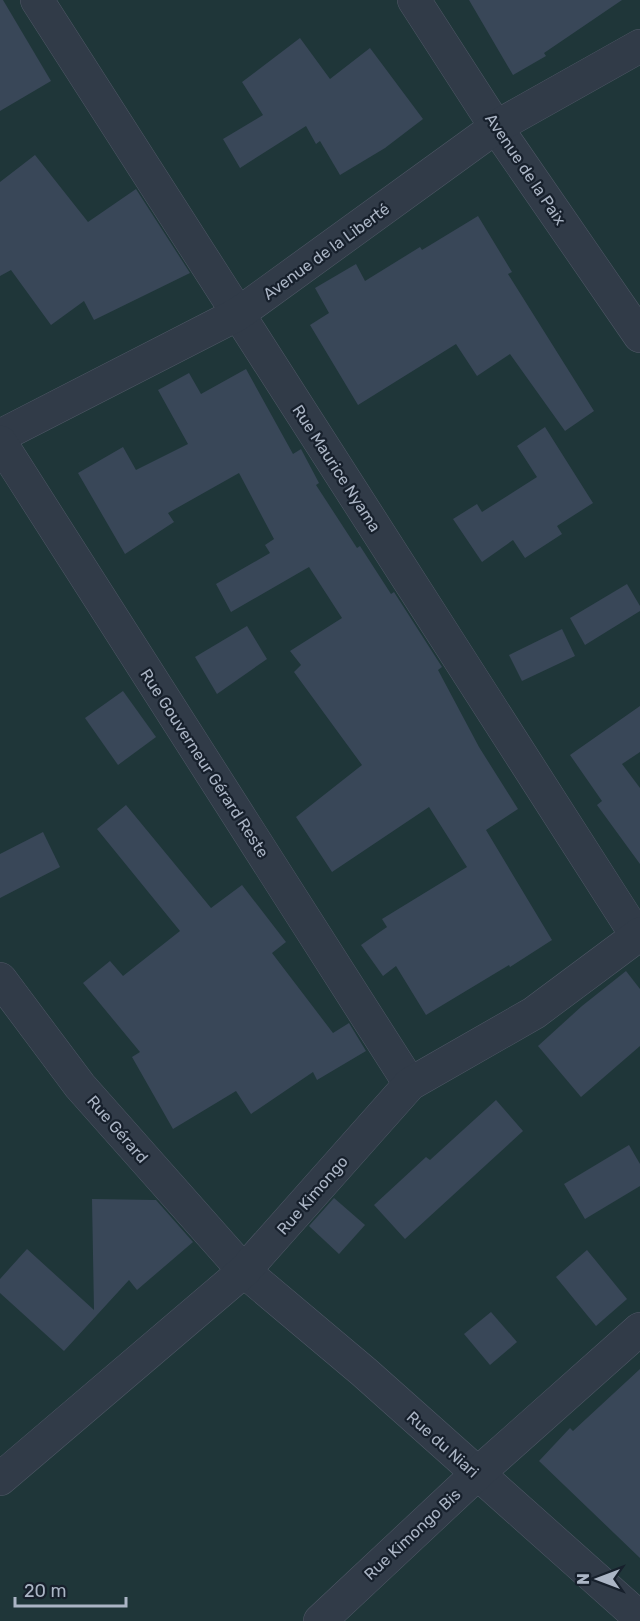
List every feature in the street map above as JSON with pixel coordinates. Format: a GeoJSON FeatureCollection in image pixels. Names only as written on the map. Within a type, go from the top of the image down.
{"type":"FeatureCollection","features":[{"type":"Feature","properties":{"kind":"street","name":"Rue Maurice Nyama"},"geometry":{"type":"LineString","coordinates":[[37,0],[638,935]]}},
{"type":"Feature","properties":{"kind":"street","name":"Avenue de la Paix"},"geometry":{"type":"LineString","coordinates":[[414,0],[496,127],[640,336]]}},
{"type":"Feature","properties":{"kind":"street","name":"Avenue de la Liberté"},"geometry":{"type":"LineString","coordinates":[[0,436],[238,314],[496,127],[640,46]]}},
{"type":"Feature","properties":{"kind":"street","name":"Rue Gouverneur Gérard Reste"},"geometry":{"type":"LineString","coordinates":[[0,442],[410,1084]]}},
{"type":"Feature","properties":{"kind":"street","name":"Rue Kimongo"},"geometry":{"type":"LineString","coordinates":[[0,1479],[244,1271],[410,1084],[534,1013],[638,935]]}},
{"type":"Feature","properties":{"kind":"street","name":"Rue Gérard"},"geometry":{"type":"LineString","coordinates":[[0,979],[80,1086],[244,1271]]}},
{"type":"Feature","properties":{"kind":"street","name":"Rue du Niari"},"geometry":{"type":"LineString","coordinates":[[244,1271],[364,1372],[640,1618]]}},
{"type":"Feature","properties":{"kind":"street","name":"Rue Kimongo Bis"},"geometry":{"type":"LineString","coordinates":[[320,1621],[477,1474],[640,1329]]}},
{"type":"Feature","properties":{"kind":"green space"},"geometry":{"type":"Polygon","coordinates":[[[0,0],[640,0],[640,1621],[0,1621],[0,0]]]}},
{"type":"Feature","properties":{"kind":"building"},"geometry":{"type":"Polygon","coordinates":[[[0,0],[3,0],[51,81],[0,111],[0,0]]]}},
{"type":"Feature","properties":{"kind":"building"},"geometry":{"type":"Polygon","coordinates":[[[469,0],[622,0],[544,53],[546,56],[513,75],[469,0]]]}},
{"type":"Feature","properties":{"kind":"building"},"geometry":{"type":"Polygon","coordinates":[[[300,38],[330,79],[370,48],[423,119],[385,148],[340,175],[320,141],[316,144],[306,126],[240,168],[223,139],[263,115],[242,82],[300,38]]]}},
{"type":"Feature","properties":{"kind":"building"},"geometry":{"type":"Polygon","coordinates":[[[35,155],[88,222],[136,189],[190,273],[94,320],[84,301],[51,325],[11,270],[0,276],[0,182],[35,155]]]}},
{"type":"Feature","properties":{"kind":"building"},"geometry":{"type":"Polygon","coordinates":[[[478,216],[512,272],[508,274],[594,411],[565,431],[510,354],[477,376],[456,344],[358,405],[310,325],[329,313],[315,288],[356,264],[365,281],[420,247],[422,250],[478,216]]]}},
{"type":"Feature","properties":{"kind":"building"},"geometry":{"type":"Polygon","coordinates":[[[246,369],[293,454],[301,449],[319,483],[316,485],[357,548],[360,546],[391,594],[394,592],[442,667],[438,670],[479,747],[518,809],[486,830],[552,940],[426,1015],[396,966],[383,976],[361,945],[387,927],[382,919],[467,867],[429,807],[332,872],[296,817],[362,765],[294,672],[301,665],[290,651],[342,618],[309,567],[231,612],[216,584],[270,553],[265,545],[274,539],[239,473],[168,513],[174,522],[125,554],[78,473],[123,447],[136,470],[188,444],[158,390],[189,373],[201,394],[246,369]]]}},
{"type":"Feature","properties":{"kind":"building"},"geometry":{"type":"Polygon","coordinates":[[[545,427],[593,503],[557,526],[562,534],[525,558],[513,540],[482,562],[453,519],[477,504],[482,512],[537,477],[517,446],[545,427]]]}},
{"type":"Feature","properties":{"kind":"building"},"geometry":{"type":"Polygon","coordinates":[[[627,584],[640,606],[640,611],[585,645],[570,618],[627,584]]]}},
{"type":"Feature","properties":{"kind":"building"},"geometry":{"type":"Polygon","coordinates":[[[247,626],[267,659],[217,694],[195,657],[247,626]]]}},
{"type":"Feature","properties":{"kind":"building"},"geometry":{"type":"Polygon","coordinates":[[[562,629],[575,656],[522,681],[509,655],[562,629]]]}},
{"type":"Feature","properties":{"kind":"building"},"geometry":{"type":"Polygon","coordinates":[[[123,691],[156,737],[118,765],[85,718],[123,691]]]}},
{"type":"Feature","properties":{"kind":"building"},"geometry":{"type":"Polygon","coordinates":[[[640,706],[640,752],[622,764],[640,788],[640,864],[597,805],[602,801],[570,755],[640,706]]]}},
{"type":"Feature","properties":{"kind":"building"},"geometry":{"type":"Polygon","coordinates":[[[126,805],[211,908],[242,885],[286,942],[272,953],[333,1033],[349,1023],[366,1051],[317,1080],[313,1072],[251,1114],[236,1091],[173,1129],[132,1057],[140,1052],[83,983],[110,961],[123,976],[180,931],[97,829],[126,805]]]}},
{"type":"Feature","properties":{"kind":"building"},"geometry":{"type":"Polygon","coordinates":[[[43,832],[60,867],[0,898],[0,854],[43,832]]]}},
{"type":"Feature","properties":{"kind":"building"},"geometry":{"type":"Polygon","coordinates":[[[626,971],[640,989],[640,1046],[581,1097],[538,1046],[582,1006],[626,971]]]}},
{"type":"Feature","properties":{"kind":"building"},"geometry":{"type":"Polygon","coordinates":[[[496,1100],[523,1131],[405,1239],[374,1205],[426,1157],[430,1160],[496,1100]]]}},
{"type":"Feature","properties":{"kind":"building"},"geometry":{"type":"Polygon","coordinates":[[[629,1145],[640,1164],[640,1186],[585,1219],[564,1184],[629,1145]]]}},
{"type":"Feature","properties":{"kind":"building"},"geometry":{"type":"Polygon","coordinates":[[[334,1198],[365,1225],[339,1254],[309,1226],[334,1198]]]}},
{"type":"Feature","properties":{"kind":"building"},"geometry":{"type":"Polygon","coordinates":[[[92,1199],[156,1200],[193,1242],[137,1290],[129,1280],[64,1351],[0,1293],[0,1279],[27,1249],[94,1310],[92,1199]]]}},
{"type":"Feature","properties":{"kind":"building"},"geometry":{"type":"Polygon","coordinates":[[[587,1250],[627,1299],[596,1326],[556,1277],[587,1250]]]}},
{"type":"Feature","properties":{"kind":"building"},"geometry":{"type":"Polygon","coordinates":[[[491,1312],[517,1342],[490,1365],[464,1334],[491,1312]]]}},
{"type":"Feature","properties":{"kind":"building"},"geometry":{"type":"Polygon","coordinates":[[[640,1369],[640,1558],[539,1461],[570,1428],[573,1431],[640,1369]]]}}]}
